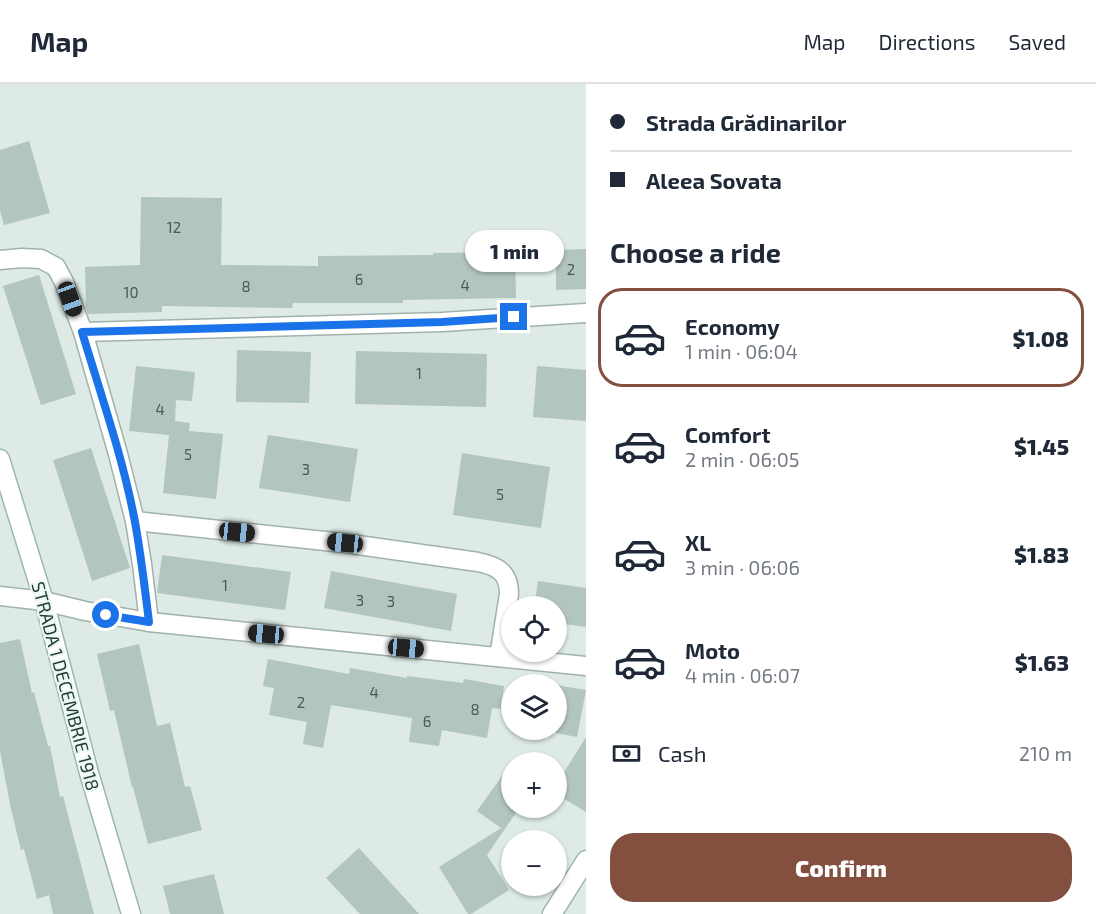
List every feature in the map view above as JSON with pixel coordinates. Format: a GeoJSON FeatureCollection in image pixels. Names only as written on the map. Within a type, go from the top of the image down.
{"type":"FeatureCollection","features":[{"type":"Feature","properties":{"kind":"street"},"geometry":{"type":"LineString","coordinates":[[0,260],[41,259],[56,267],[64,282],[82,332],[135,521],[149,622]]}},
{"type":"Feature","properties":{"kind":"street"},"geometry":{"type":"LineString","coordinates":[[82,332],[442,322],[586,313]]}},
{"type":"Feature","properties":{"kind":"street","name":"STRADA 1 DECEMBRIE 1918"},"geometry":{"type":"LineString","coordinates":[[0,459],[44,602],[89,773],[131,914]]}},
{"type":"Feature","properties":{"kind":"street"},"geometry":{"type":"LineString","coordinates":[[135,521],[345,543],[492,565],[509,584],[499,657]]}},
{"type":"Feature","properties":{"kind":"street"},"geometry":{"type":"LineString","coordinates":[[0,596],[149,622],[586,666]]}},
{"type":"Feature","properties":{"kind":"street"},"geometry":{"type":"LineString","coordinates":[[552,914],[586,860]]}},
{"type":"Feature","properties":{"kind":"building"},"geometry":{"type":"Polygon","coordinates":[[[29,141],[50,213],[4,225],[0,211],[0,150],[29,141]]]}},
{"type":"Feature","properties":{"kind":"building"},"geometry":{"type":"Polygon","coordinates":[[[141,197],[222,198],[221,265],[318,266],[318,256],[515,252],[516,298],[403,300],[403,303],[293,303],[292,308],[162,306],[162,312],[88,314],[85,267],[140,265],[141,197]]]}},
{"type":"Feature","properties":{"kind":"building"},"geometry":{"type":"Polygon","coordinates":[[[586,249],[586,289],[556,290],[556,250],[586,249]]]}},
{"type":"Feature","properties":{"kind":"building"},"geometry":{"type":"Polygon","coordinates":[[[39,275],[76,394],[41,405],[3,286],[39,275]]]}},
{"type":"Feature","properties":{"kind":"building"},"geometry":{"type":"Polygon","coordinates":[[[237,350],[311,352],[309,403],[236,402],[237,350]]]}},
{"type":"Feature","properties":{"kind":"building"},"geometry":{"type":"Polygon","coordinates":[[[356,351],[487,354],[486,407],[355,404],[356,351]]]}},
{"type":"Feature","properties":{"kind":"building"},"geometry":{"type":"Polygon","coordinates":[[[136,366],[195,372],[192,401],[176,400],[175,421],[190,423],[189,431],[223,434],[216,499],[163,493],[169,435],[129,431],[136,366]]]}},
{"type":"Feature","properties":{"kind":"building"},"geometry":{"type":"Polygon","coordinates":[[[537,366],[586,370],[586,421],[533,417],[537,366]]]}},
{"type":"Feature","properties":{"kind":"building"},"geometry":{"type":"Polygon","coordinates":[[[268,435],[358,449],[350,502],[259,488],[268,435]]]}},
{"type":"Feature","properties":{"kind":"building"},"geometry":{"type":"Polygon","coordinates":[[[91,448],[130,568],[92,581],[53,460],[91,448]]]}},
{"type":"Feature","properties":{"kind":"building"},"geometry":{"type":"Polygon","coordinates":[[[462,453],[550,467],[541,528],[453,515],[462,453]]]}},
{"type":"Feature","properties":{"kind":"building"},"geometry":{"type":"Polygon","coordinates":[[[162,555],[291,572],[285,610],[157,593],[162,555]]]}},
{"type":"Feature","properties":{"kind":"building"},"geometry":{"type":"Polygon","coordinates":[[[331,571],[457,594],[451,631],[324,608],[331,571]]]}},
{"type":"Feature","properties":{"kind":"building"},"geometry":{"type":"Polygon","coordinates":[[[538,581],[586,588],[586,627],[567,624],[567,596],[536,596],[538,581]]]}},
{"type":"Feature","properties":{"kind":"building"},"geometry":{"type":"Polygon","coordinates":[[[20,639],[32,693],[34,692],[48,746],[50,746],[60,797],[63,796],[94,914],[53,914],[49,895],[37,899],[24,849],[21,850],[0,751],[0,643],[20,639]]]}},
{"type":"Feature","properties":{"kind":"building"},"geometry":{"type":"Polygon","coordinates":[[[139,644],[157,726],[170,723],[185,787],[190,786],[202,830],[148,844],[114,710],[110,711],[97,654],[139,644]]]}},
{"type":"Feature","properties":{"kind":"building"},"geometry":{"type":"Polygon","coordinates":[[[268,659],[349,674],[350,668],[407,678],[407,676],[463,683],[464,679],[501,685],[501,709],[492,708],[487,738],[442,730],[439,746],[409,742],[412,718],[331,705],[323,748],[303,744],[307,722],[269,715],[274,688],[263,686],[268,659]]]}},
{"type":"Feature","properties":{"kind":"building"},"geometry":{"type":"Polygon","coordinates":[[[567,687],[586,690],[577,737],[567,735],[567,687]]]}},
{"type":"Feature","properties":{"kind":"building"},"geometry":{"type":"Polygon","coordinates":[[[586,737],[586,812],[567,801],[567,767],[586,737]]]}},
{"type":"Feature","properties":{"kind":"building"},"geometry":{"type":"Polygon","coordinates":[[[501,777],[501,818],[512,818],[504,830],[501,830],[501,835],[487,855],[501,877],[501,895],[468,914],[439,867],[501,828],[477,811],[501,777]]]}},
{"type":"Feature","properties":{"kind":"building"},"geometry":{"type":"Polygon","coordinates":[[[359,848],[419,914],[360,914],[326,878],[359,848]]]}},
{"type":"Feature","properties":{"kind":"building"},"geometry":{"type":"Polygon","coordinates":[[[214,874],[224,914],[170,914],[163,886],[214,874]]]}},
{"type":"Feature","properties":{"kind":"route"},"geometry":{"type":"LineString","coordinates":[[106,615],[149,622],[135,521],[82,332],[442,322],[514,317]]}}]}
